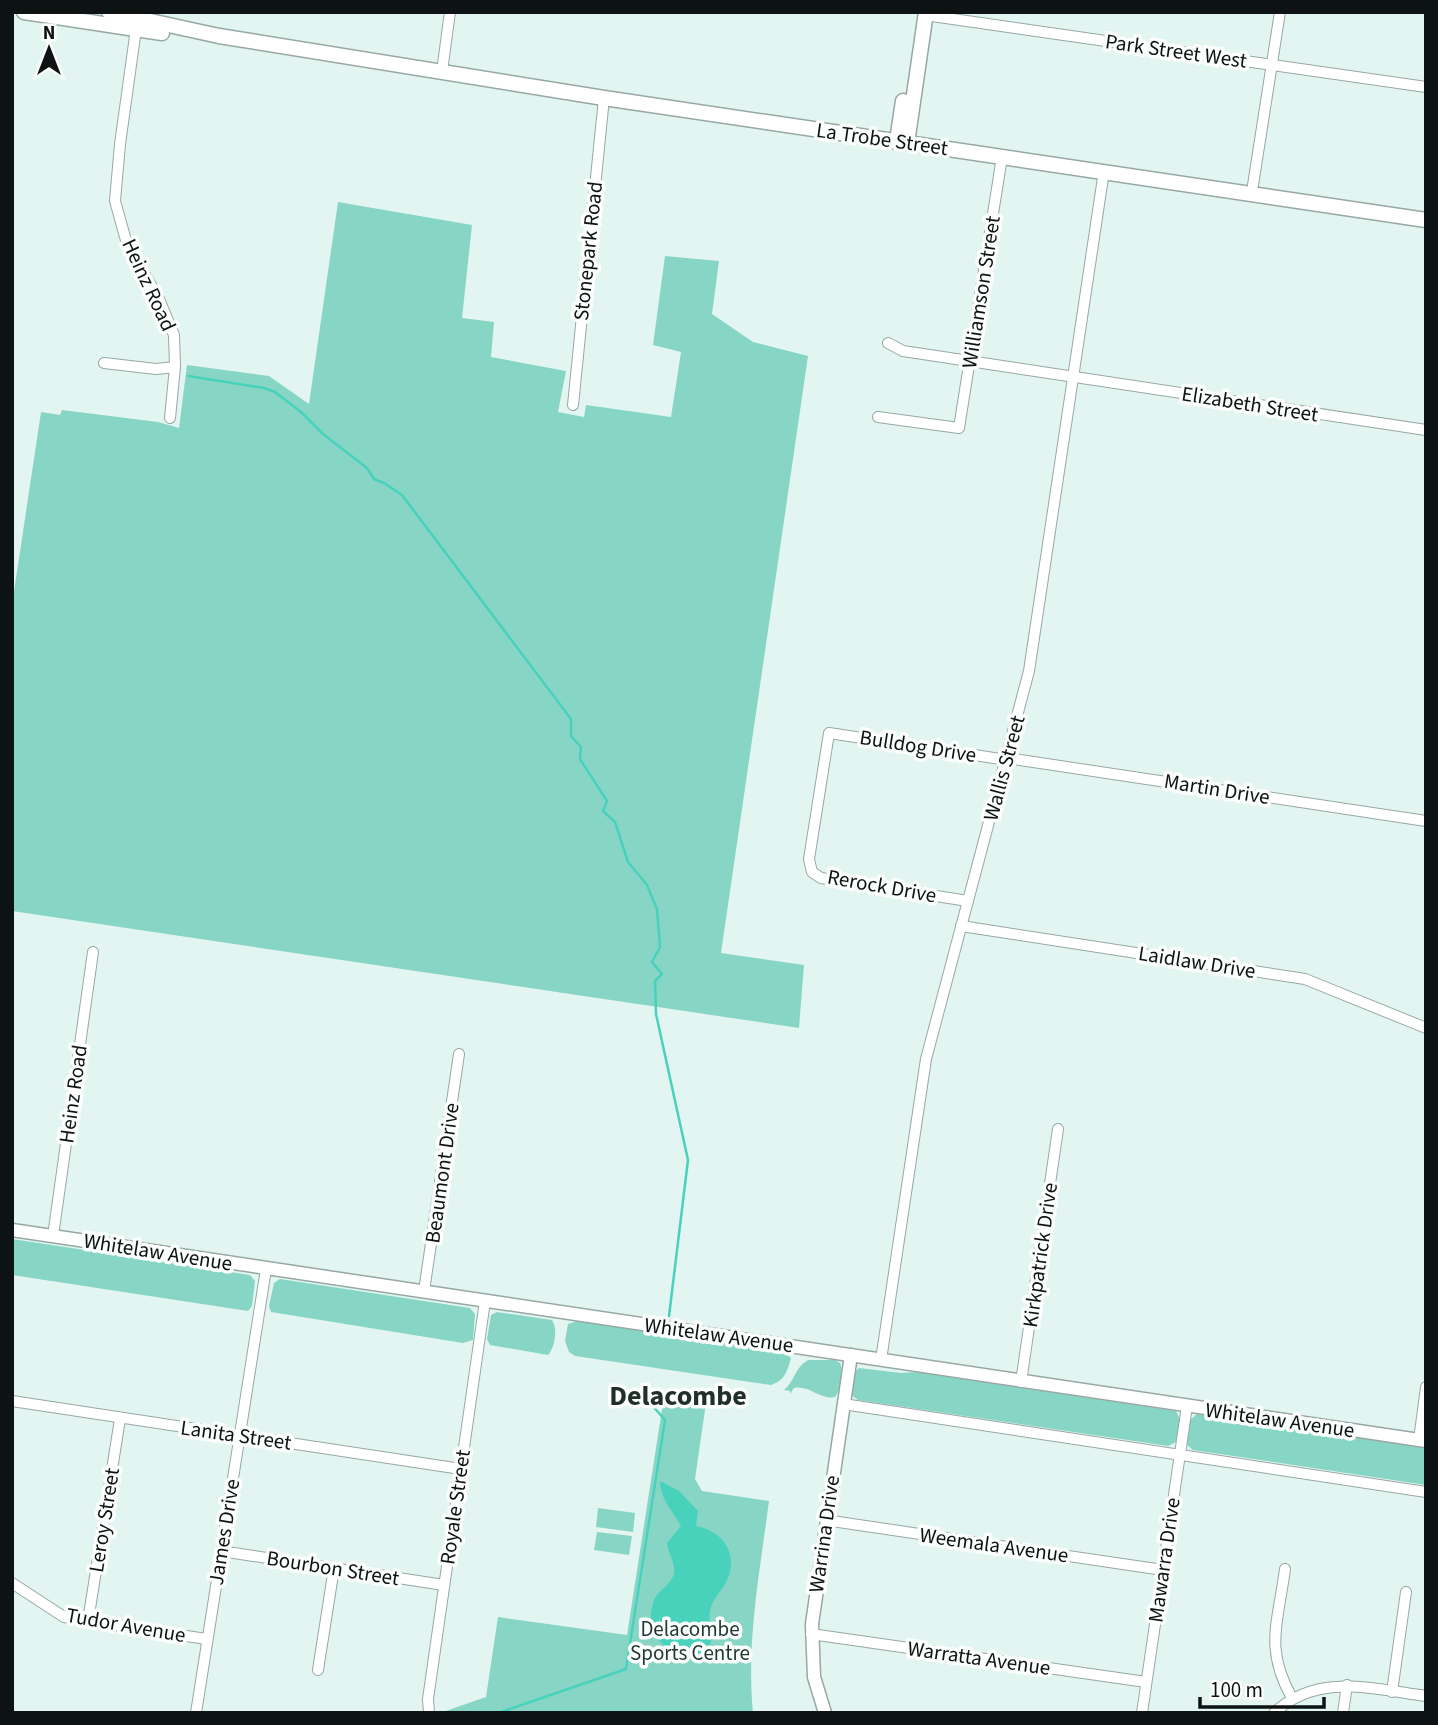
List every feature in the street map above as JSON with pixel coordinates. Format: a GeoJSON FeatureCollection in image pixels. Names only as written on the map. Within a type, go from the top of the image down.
{"type":"FeatureCollection","features":[{"type":"Feature","properties":{"kind":"main road"},"geometry":{"type":"LineString","coordinates":[[92,12],[133,23],[136,29]]}},
{"type":"Feature","properties":{"kind":"main road","name":"La Trobe Street"},"geometry":{"type":"LineString","coordinates":[[109,12],[219,36],[1105,167],[1426,220]]}},
{"type":"Feature","properties":{"kind":"main road","name":"La Trobe Street"},"geometry":{"type":"LineString","coordinates":[[33,13],[180,35],[219,36]]}},
{"type":"Feature","properties":{"kind":"main road"},"geometry":{"type":"LineString","coordinates":[[903,138],[921,13]]}},
{"type":"Feature","properties":{"kind":"main road","name":"La Trobe Street"},"geometry":{"type":"LineString","coordinates":[[1253,190],[1426,211]]}},
{"type":"Feature","properties":{"kind":"street"},"geometry":{"type":"LineString","coordinates":[[442,68],[450,12]]}},
{"type":"Feature","properties":{"kind":"street"},"geometry":{"type":"LineString","coordinates":[[1253,190],[1280,12]]}},
{"type":"Feature","properties":{"kind":"street","name":"Park Street West"},"geometry":{"type":"LineString","coordinates":[[921,13],[1426,87]]}},
{"type":"Feature","properties":{"kind":"street","name":"Heinz Road"},"geometry":{"type":"LineString","coordinates":[[136,29],[115,201],[127,244],[159,299],[174,335],[175,367],[170,418]]}},
{"type":"Feature","properties":{"kind":"street","name":"Stonepark Road"},"geometry":{"type":"LineString","coordinates":[[573,405],[604,94]]}},
{"type":"Feature","properties":{"kind":"street","name":"Williamson Street"},"geometry":{"type":"LineString","coordinates":[[878,417],[959,428],[1003,152]]}},
{"type":"Feature","properties":{"kind":"street","name":"Wallis Street"},"geometry":{"type":"LineString","coordinates":[[881,1360],[926,1059],[1029,671],[1105,167]]}},
{"type":"Feature","properties":{"kind":"street","name":"Elizabeth Street"},"geometry":{"type":"LineString","coordinates":[[888,343],[903,351],[1426,430]]}},
{"type":"Feature","properties":{"kind":"street"},"geometry":{"type":"LineString","coordinates":[[104,363],[156,369],[175,367]]}},
{"type":"Feature","properties":{"kind":"street","name":"Bulldog Drive"},"geometry":{"type":"LineString","coordinates":[[829,733],[1007,759]]}},
{"type":"Feature","properties":{"kind":"street","name":"Rerock Drive"},"geometry":{"type":"LineString","coordinates":[[829,733],[809,859],[812,872],[821,878],[968,901]]}},
{"type":"Feature","properties":{"kind":"street","name":"Martin Drive"},"geometry":{"type":"LineString","coordinates":[[1007,759],[1426,821]]}},
{"type":"Feature","properties":{"kind":"street","name":"Laidlaw Drive"},"geometry":{"type":"LineString","coordinates":[[961,926],[1305,979],[1426,1028]]}},
{"type":"Feature","properties":{"kind":"street","name":"Heinz Road"},"geometry":{"type":"LineString","coordinates":[[53,1236],[93,952]]}},
{"type":"Feature","properties":{"kind":"street","name":"Beaumont Drive"},"geometry":{"type":"LineString","coordinates":[[424,1292],[459,1054]]}},
{"type":"Feature","properties":{"kind":"street","name":"Kirkpatrick Drive"},"geometry":{"type":"LineString","coordinates":[[1021,1381],[1058,1129]]}},
{"type":"Feature","properties":{"kind":"street","name":"Whitelaw Avenue"},"geometry":{"type":"LineString","coordinates":[[12,1230],[1422,1440]]}},
{"type":"Feature","properties":{"kind":"street","name":"James Drive"},"geometry":{"type":"LineString","coordinates":[[196,1713],[266,1269]]}},
{"type":"Feature","properties":{"kind":"street","name":"Royale Street"},"geometry":{"type":"LineString","coordinates":[[429,1713],[428,1699],[485,1301]]}},
{"type":"Feature","properties":{"kind":"street","name":"Warrina Drive"},"geometry":{"type":"LineString","coordinates":[[825,1713],[814,1677],[811,1634],[825,1520],[851,1356]]}},
{"type":"Feature","properties":{"kind":"street"},"geometry":{"type":"LineString","coordinates":[[1422,1440],[1426,1387]]}},
{"type":"Feature","properties":{"kind":"street","name":"Lanita Street"},"geometry":{"type":"LineString","coordinates":[[12,1401],[461,1469]]}},
{"type":"Feature","properties":{"kind":"street"},"geometry":{"type":"LineString","coordinates":[[843,1404],[1426,1492]]}},
{"type":"Feature","properties":{"kind":"street","name":"Mawarra Drive"},"geometry":{"type":"LineString","coordinates":[[1142,1713],[1186,1406]]}},
{"type":"Feature","properties":{"kind":"street","name":"Leroy Street"},"geometry":{"type":"LineString","coordinates":[[88,1621],[120,1419]]}},
{"type":"Feature","properties":{"kind":"street","name":"Weemala Avenue"},"geometry":{"type":"LineString","coordinates":[[825,1520],[1163,1570]]}},
{"type":"Feature","properties":{"kind":"street","name":"Bourbon Street"},"geometry":{"type":"LineString","coordinates":[[221,1551],[444,1585]]}},
{"type":"Feature","properties":{"kind":"street"},"geometry":{"type":"LineString","coordinates":[[318,1671],[334,1568]]}},
{"type":"Feature","properties":{"kind":"street"},"geometry":{"type":"LineString","coordinates":[[1285,1569],[1275,1652],[1279,1672],[1292,1698]]}},
{"type":"Feature","properties":{"kind":"street","name":"Tudor Avenue"},"geometry":{"type":"LineString","coordinates":[[12,1583],[64,1617],[206,1639]]}},
{"type":"Feature","properties":{"kind":"street"},"geometry":{"type":"LineString","coordinates":[[1392,1692],[1406,1592]]}},
{"type":"Feature","properties":{"kind":"street","name":"Warratta Avenue"},"geometry":{"type":"LineString","coordinates":[[811,1634],[1146,1682]]}},
{"type":"Feature","properties":{"kind":"street"},"geometry":{"type":"LineString","coordinates":[[1343,1713],[1347,1685]]}},
{"type":"Feature","properties":{"kind":"street"},"geometry":{"type":"LineString","coordinates":[[1274,1713],[1292,1698],[1321,1687],[1347,1685],[1426,1696]]}},
{"type":"Feature","properties":{"kind":"green space"},"geometry":{"type":"Polygon","coordinates":[[[338,202],[472,225],[462,318],[494,322],[491,357],[566,371],[558,412],[584,417],[586,405],[671,417],[681,352],[653,345],[665,256],[719,261],[712,314],[753,342],[808,356],[721,953],[804,965],[799,1028],[12,911],[12,605],[41,412],[60,415],[62,410],[158,422],[179,428],[187,365],[269,376],[309,404],[338,202]]]}},
{"type":"Feature","properties":{"kind":"green space"},"geometry":{"type":"Polygon","coordinates":[[[12,1239],[250,1275],[255,1281],[252,1306],[248,1311],[12,1275],[12,1239]]]}},
{"type":"Feature","properties":{"kind":"green space"},"geometry":{"type":"Polygon","coordinates":[[[280,1279],[470,1308],[475,1314],[473,1340],[463,1343],[271,1312],[269,1306],[274,1283],[280,1279]]]}},
{"type":"Feature","properties":{"kind":"green space"},"geometry":{"type":"Polygon","coordinates":[[[497,1312],[552,1320],[555,1338],[548,1355],[490,1345],[487,1339],[491,1315],[497,1312]]]}},
{"type":"Feature","properties":{"kind":"green space"},"geometry":{"type":"Polygon","coordinates":[[[578,1321],[783,1351],[791,1358],[785,1375],[771,1385],[575,1356],[569,1352],[565,1341],[568,1324],[578,1321]]]}},
{"type":"Feature","properties":{"kind":"green space"},"geometry":{"type":"Polygon","coordinates":[[[808,1360],[835,1360],[840,1363],[841,1381],[835,1397],[799,1388],[794,1388],[790,1394],[790,1391],[784,1390],[800,1366],[808,1360]]]}},
{"type":"Feature","properties":{"kind":"green space"},"geometry":{"type":"Polygon","coordinates":[[[859,1368],[916,1372],[1176,1411],[1180,1419],[1176,1442],[1168,1446],[858,1400],[850,1394],[854,1373],[859,1368]]]}},
{"type":"Feature","properties":{"kind":"green space","name":"Delacombe Sports Centre"},"geometry":{"type":"Polygon","coordinates":[[[665,1390],[707,1396],[695,1479],[702,1491],[769,1501],[753,1633],[753,1713],[440,1713],[486,1697],[498,1617],[627,1635],[665,1390]]]}},
{"type":"Feature","properties":{"kind":"green space"},"geometry":{"type":"Polygon","coordinates":[[[1197,1414],[1426,1448],[1426,1485],[1193,1450],[1187,1445],[1190,1420],[1197,1414]]]}},
{"type":"Feature","properties":{"kind":"green space"},"geometry":{"type":"Polygon","coordinates":[[[598,1508],[635,1513],[633,1532],[596,1527],[598,1508]]]}},
{"type":"Feature","properties":{"kind":"green space"},"geometry":{"type":"Polygon","coordinates":[[[597,1532],[632,1536],[629,1555],[594,1550],[597,1532]]]}},
{"type":"Feature","properties":{"kind":"shaded area"},"geometry":{"type":"Polygon","coordinates":[[[660,1481],[679,1491],[698,1511],[696,1526],[720,1538],[729,1551],[731,1569],[710,1611],[711,1642],[706,1652],[670,1649],[655,1635],[652,1626],[654,1600],[674,1574],[667,1543],[681,1526],[665,1499],[660,1481]]]}},
{"type":"Feature","properties":{"kind":"waterway"},"geometry":{"type":"LineString","coordinates":[[188,376],[275,392],[367,468],[374,479],[402,495],[571,719],[571,736],[581,747],[580,759],[607,801],[603,811],[615,822],[628,862],[647,885],[657,909],[660,947],[652,962],[662,974],[655,981],[656,1014],[688,1160],[669,1316]]}},
{"type":"Feature","properties":{"kind":"waterway"},"geometry":{"type":"LineString","coordinates":[[498,1713],[626,1669],[665,1420],[651,1404],[655,1389]]}},
{"type":"Feature","properties":{"kind":"district","name":"Delacombe"},"geometry":{"type":"Point","coordinates":[678,1396]}}]}
